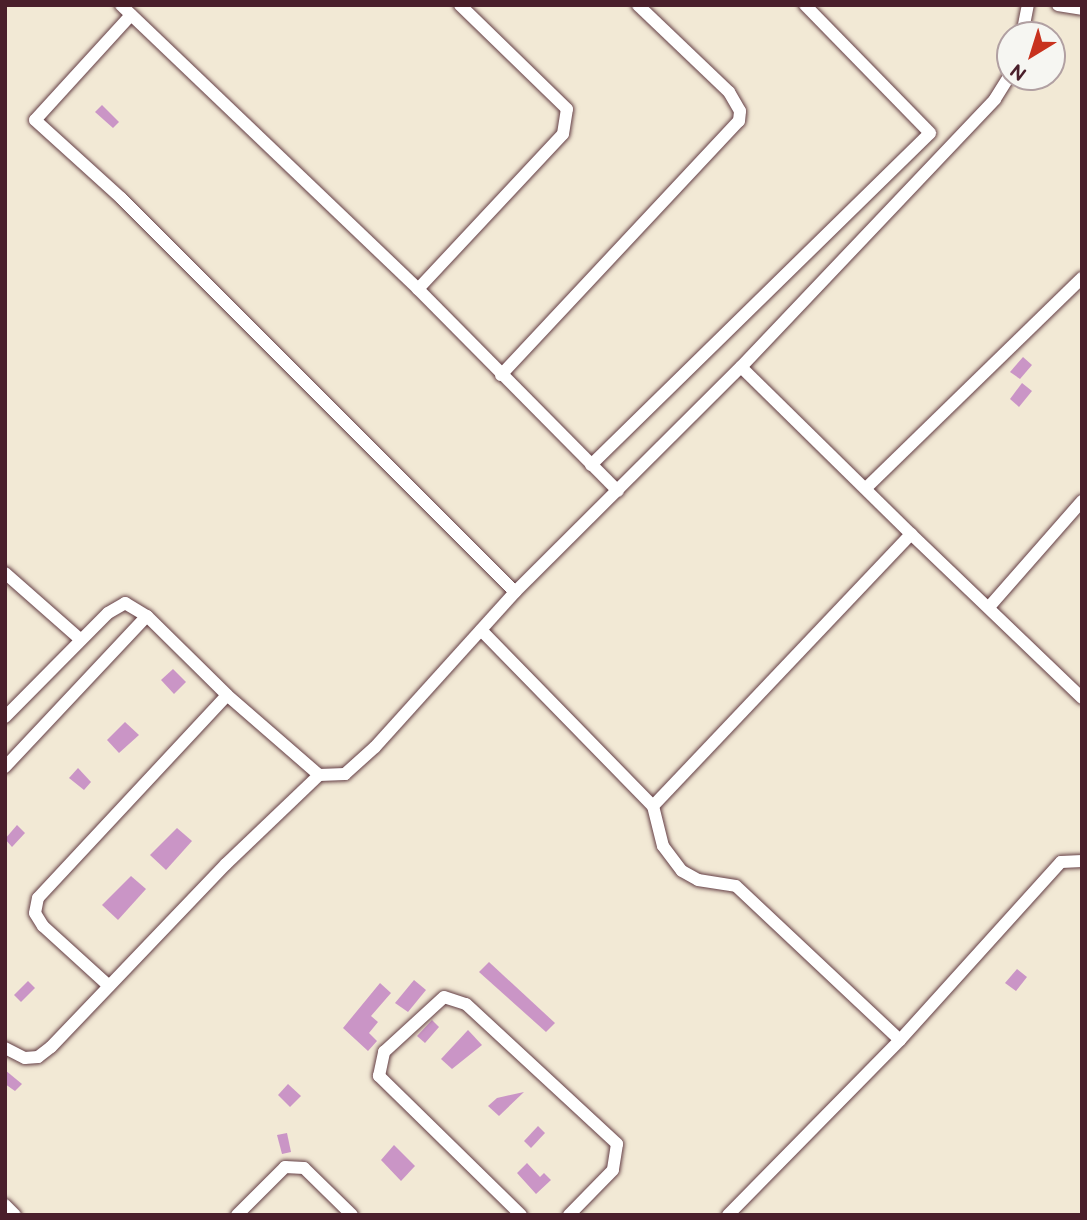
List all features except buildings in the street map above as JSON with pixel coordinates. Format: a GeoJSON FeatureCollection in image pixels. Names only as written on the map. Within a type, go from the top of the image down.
{"type":"FeatureCollection","features":[{"type":"Feature","properties":{"kind":"street"},"geometry":{"type":"LineString","coordinates":[[121,5],[418,289],[618,491]]}},
{"type":"Feature","properties":{"kind":"street"},"geometry":{"type":"LineString","coordinates":[[418,289],[563,134],[567,109],[460,5]]}},
{"type":"Feature","properties":{"kind":"street"},"geometry":{"type":"LineString","coordinates":[[501,375],[739,121],[740,111],[729,92],[638,5]]}},
{"type":"Feature","properties":{"kind":"street"},"geometry":{"type":"LineString","coordinates":[[590,465],[930,133],[805,5]]}},
{"type":"Feature","properties":{"kind":"street"},"geometry":{"type":"LineString","coordinates":[[1059,5],[1082,9]]}},
{"type":"Feature","properties":{"kind":"street"},"geometry":{"type":"LineString","coordinates":[[131,15],[35,120],[131,208],[515,592]]}},
{"type":"Feature","properties":{"kind":"street"},"geometry":{"type":"LineString","coordinates":[[5,717],[108,613],[125,603],[146,616],[228,695],[320,775],[339,776],[358,763],[515,592],[741,367],[995,100],[1000,91]]}},
{"type":"Feature","properties":{"kind":"street"},"geometry":{"type":"LineString","coordinates":[[867,487],[1082,278]]}},
{"type":"Feature","properties":{"kind":"street"},"geometry":{"type":"LineString","coordinates":[[741,367],[1082,698]]}},
{"type":"Feature","properties":{"kind":"street"},"geometry":{"type":"LineString","coordinates":[[989,607],[1082,501]]}},
{"type":"Feature","properties":{"kind":"street"},"geometry":{"type":"LineString","coordinates":[[653,806],[911,534]]}},
{"type":"Feature","properties":{"kind":"street"},"geometry":{"type":"LineString","coordinates":[[5,573],[81,640]]}},
{"type":"Feature","properties":{"kind":"street"},"geometry":{"type":"LineString","coordinates":[[5,767],[146,616]]}},
{"type":"Feature","properties":{"kind":"street"},"geometry":{"type":"LineString","coordinates":[[481,630],[653,806],[663,846],[682,871],[698,880],[736,886],[900,1040]]}},
{"type":"Feature","properties":{"kind":"street"},"geometry":{"type":"LineString","coordinates":[[109,986],[43,926],[35,907],[228,695]]}},
{"type":"Feature","properties":{"kind":"street"},"geometry":{"type":"LineString","coordinates":[[5,1048],[25,1059],[38,1057],[320,775]]}},
{"type":"Feature","properties":{"kind":"street"},"geometry":{"type":"LineString","coordinates":[[733,1213],[900,1040],[1061,862],[1082,861]]}},
{"type":"Feature","properties":{"kind":"street"},"geometry":{"type":"LineString","coordinates":[[522,1215],[379,1076],[384,1052],[444,997],[466,1003],[617,1144],[613,1170],[569,1215]]}},
{"type":"Feature","properties":{"kind":"street"},"geometry":{"type":"LineString","coordinates":[[237,1215],[285,1167],[304,1168],[352,1215]]}},
{"type":"Feature","properties":{"kind":"street"},"geometry":{"type":"LineString","coordinates":[[5,1205],[15,1215]]}}]}
